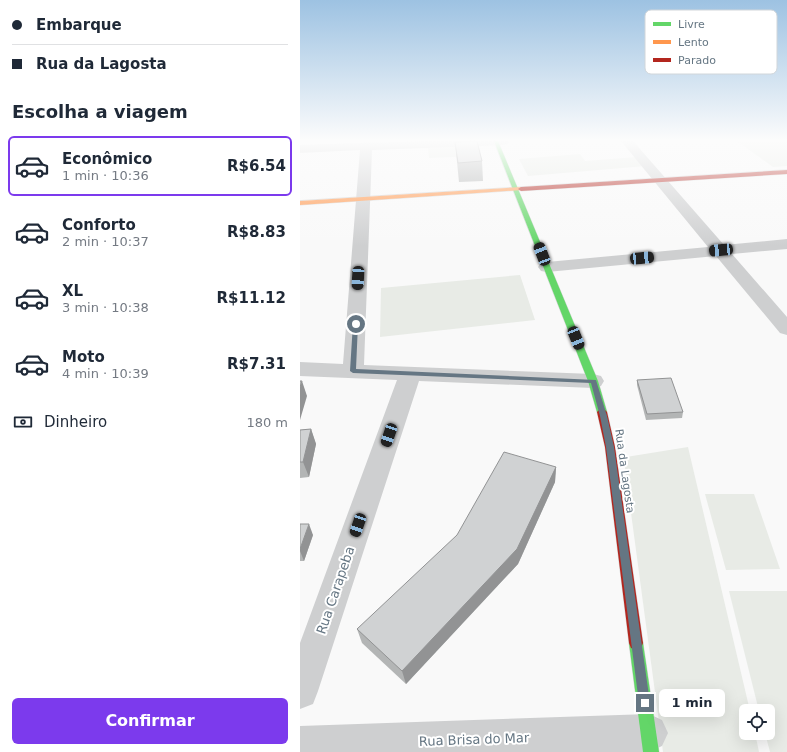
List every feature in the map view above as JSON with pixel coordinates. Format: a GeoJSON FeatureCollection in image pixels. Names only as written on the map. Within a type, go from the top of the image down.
{"type":"FeatureCollection","features":[{"type":"Feature","properties":{"kind":"street"},"geometry":{"type":"LineString","coordinates":[[353,371],[364,176]]}},
{"type":"Feature","properties":{"kind":"street","name":"Rua da Lagosta"},"geometry":{"type":"LineString","coordinates":[[511,176],[593,381],[603,413],[610,447],[650,743]]}},
{"type":"Feature","properties":{"kind":"street"},"geometry":{"type":"LineString","coordinates":[[657,176],[721,250],[787,330]]}},
{"type":"Feature","properties":{"kind":"street"},"geometry":{"type":"LineString","coordinates":[[300,203],[722,176]]}},
{"type":"Feature","properties":{"kind":"street"},"geometry":{"type":"LineString","coordinates":[[547,267],[787,244]]}},
{"type":"Feature","properties":{"kind":"street"},"geometry":{"type":"LineString","coordinates":[[300,370],[593,381]]}},
{"type":"Feature","properties":{"kind":"street","name":"Rua Carapeba"},"geometry":{"type":"LineString","coordinates":[[300,691],[410,374]]}},
{"type":"Feature","properties":{"kind":"street","name":"Rua Brisa do Mar"},"geometry":{"type":"LineString","coordinates":[[300,744],[650,743]]}},
{"type":"Feature","properties":{"kind":"shaded area"},"geometry":{"type":"Polygon","coordinates":[[[520,275],[535,320],[380,337],[381,288],[520,275]]]}},
{"type":"Feature","properties":{"kind":"shaded area"},"geometry":{"type":"Polygon","coordinates":[[[688,447],[748,704],[739,704],[739,740],[756,740],[759,752],[663,752],[625,468],[626,457],[688,447]]]}},
{"type":"Feature","properties":{"kind":"shaded area"},"geometry":{"type":"Polygon","coordinates":[[[705,494],[754,494],[780,569],[726,570],[705,494]]]}},
{"type":"Feature","properties":{"kind":"shaded area"},"geometry":{"type":"Polygon","coordinates":[[[729,591],[787,591],[787,752],[770,752],[767,740],[775,740],[775,704],[757,704],[729,591]]]}},
{"type":"Feature","properties":{"kind":"building"},"geometry":{"type":"Polygon","coordinates":[[[671,378],[683,412],[647,414],[637,380],[671,378]]]}},
{"type":"Feature","properties":{"kind":"building"},"geometry":{"type":"Polygon","coordinates":[[[311,429],[303,462],[300,462],[300,430],[311,429]]]}},
{"type":"Feature","properties":{"kind":"building"},"geometry":{"type":"Polygon","coordinates":[[[504,452],[556,467],[517,549],[402,671],[357,629],[457,535],[504,452]]]}},
{"type":"Feature","properties":{"kind":"building"},"geometry":{"type":"Polygon","coordinates":[[[300,524],[309,524],[300,549],[300,524]]]}},
{"type":"Feature","properties":{"kind":"traffic: fast"},"geometry":{"type":"LineString","coordinates":[[510,176],[593,381],[602,412]]}},
{"type":"Feature","properties":{"kind":"traffic: fast"},"geometry":{"type":"LineString","coordinates":[[636,643],[651,752]]}},
{"type":"Feature","properties":{"kind":"traffic: slow"},"geometry":{"type":"LineString","coordinates":[[300,203],[521,189]]}},
{"type":"Feature","properties":{"kind":"traffic: jam"},"geometry":{"type":"LineString","coordinates":[[521,189],[723,176]]}},
{"type":"Feature","properties":{"kind":"traffic: jam"},"geometry":{"type":"LineString","coordinates":[[602,412],[610,447],[636,643]]}},
{"type":"Feature","properties":{"kind":"route"},"geometry":{"type":"LineString","coordinates":[[356,324],[353,371],[593,381],[604,416],[610,447],[645,703]]}}]}
